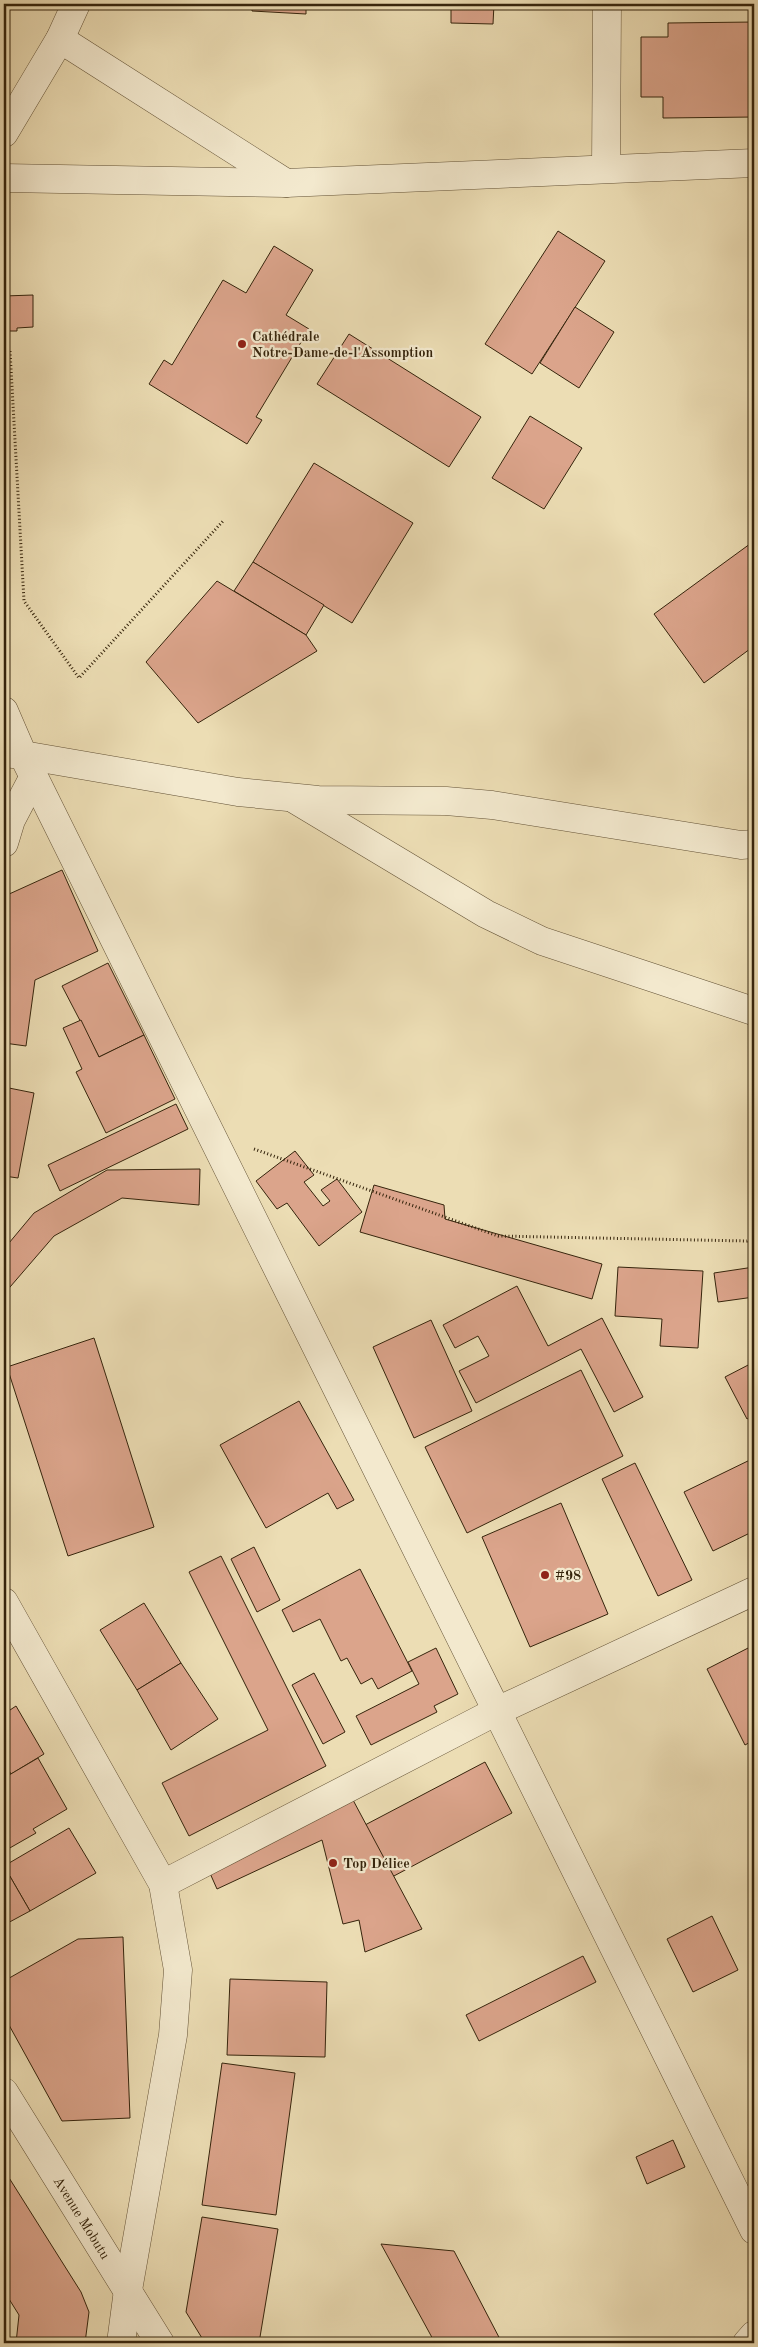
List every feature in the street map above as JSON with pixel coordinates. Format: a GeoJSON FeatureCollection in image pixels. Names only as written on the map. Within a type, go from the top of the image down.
{"type":"FeatureCollection","features":[{"type":"Feature","properties":{"kind":"street"},"geometry":{"type":"LineString","coordinates":[[4,132],[60,39],[76,4]]}},
{"type":"Feature","properties":{"kind":"street"},"geometry":{"type":"LineString","coordinates":[[606,4],[606,168]]}},
{"type":"Feature","properties":{"kind":"street"},"geometry":{"type":"LineString","coordinates":[[60,39],[286,183]]}},
{"type":"Feature","properties":{"kind":"street"},"geometry":{"type":"LineString","coordinates":[[4,178],[286,183],[754,163]]}},
{"type":"Feature","properties":{"kind":"street"},"geometry":{"type":"LineString","coordinates":[[4,711],[20,762],[372,1456],[496,1712],[754,2230]]}},
{"type":"Feature","properties":{"kind":"street"},"geometry":{"type":"LineString","coordinates":[[20,762],[238,792],[318,800],[446,801],[492,804],[741,844],[754,844]]}},
{"type":"Feature","properties":{"kind":"street"},"geometry":{"type":"LineString","coordinates":[[4,842],[11,820],[20,762]]}},
{"type":"Feature","properties":{"kind":"street"},"geometry":{"type":"LineString","coordinates":[[291,797],[486,914],[542,941],[752,1011]]}},
{"type":"Feature","properties":{"kind":"street"},"geometry":{"type":"LineString","coordinates":[[163,1884],[496,1712],[754,1591]]}},
{"type":"Feature","properties":{"kind":"street"},"geometry":{"type":"LineString","coordinates":[[4,1602],[163,1884],[178,1970],[173,2035],[128,2290],[121,2343]]}},
{"type":"Feature","properties":{"kind":"street","name":"Avenue Mobutu"},"geometry":{"type":"LineString","coordinates":[[4,2092],[160,2343]]}},
{"type":"Feature","properties":{"kind":"street"},"geometry":{"type":"LineString","coordinates":[[747,2343],[754,2335]]}},
{"type":"Feature","properties":{"kind":"path"},"geometry":{"type":"LineString","coordinates":[[10,352],[24,601],[79,678],[224,520]]}},
{"type":"Feature","properties":{"kind":"path"},"geometry":{"type":"LineString","coordinates":[[209,1133],[498,1236],[747,1241],[754,1238]]}},
{"type":"Feature","properties":{"kind":"building"},"geometry":{"type":"Polygon","coordinates":[[[252,4],[306,4],[306,14],[252,11],[252,4]]]}},
{"type":"Feature","properties":{"kind":"building"},"geometry":{"type":"Polygon","coordinates":[[[451,4],[494,4],[493,24],[451,23],[451,4]]]}},
{"type":"Feature","properties":{"kind":"building"},"geometry":{"type":"Polygon","coordinates":[[[754,22],[754,117],[663,118],[663,97],[641,97],[641,37],[668,37],[668,23],[754,22]]]}},
{"type":"Feature","properties":{"kind":"building"},"geometry":{"type":"Polygon","coordinates":[[[558,231],[605,261],[532,374],[485,344],[558,231]]]}},
{"type":"Feature","properties":{"kind":"building","name":"Cathédrale Notre-Dame-de-l'Assomption"},"geometry":{"type":"Polygon","coordinates":[[[274,246],[313,270],[286,315],[309,329],[256,417],[262,420],[247,444],[149,384],[164,360],[172,365],[223,280],[246,293],[274,246]]]}},
{"type":"Feature","properties":{"kind":"building"},"geometry":{"type":"Polygon","coordinates":[[[33,295],[33,327],[17,328],[17,331],[8,331],[8,328],[4,328],[4,296],[33,295]]]}},
{"type":"Feature","properties":{"kind":"building"},"geometry":{"type":"Polygon","coordinates":[[[575,307],[614,332],[579,388],[540,363],[575,307]]]}},
{"type":"Feature","properties":{"kind":"building"},"geometry":{"type":"Polygon","coordinates":[[[349,334],[481,417],[449,467],[317,384],[349,334]]]}},
{"type":"Feature","properties":{"kind":"building"},"geometry":{"type":"Polygon","coordinates":[[[530,416],[582,448],[544,509],[492,478],[530,416]]]}},
{"type":"Feature","properties":{"kind":"building"},"geometry":{"type":"Polygon","coordinates":[[[314,463],[413,523],[352,623],[253,562],[314,463]]]}},
{"type":"Feature","properties":{"kind":"building"},"geometry":{"type":"Polygon","coordinates":[[[754,541],[754,646],[704,683],[654,614],[754,541]]]}},
{"type":"Feature","properties":{"kind":"building"},"geometry":{"type":"Polygon","coordinates":[[[253,562],[324,605],[306,635],[234,591],[253,562]]]}},
{"type":"Feature","properties":{"kind":"building"},"geometry":{"type":"Polygon","coordinates":[[[217,581],[306,635],[317,651],[198,723],[146,662],[217,581]]]}},
{"type":"Feature","properties":{"kind":"building"},"geometry":{"type":"Polygon","coordinates":[[[62,870],[98,951],[35,980],[26,1046],[4,1043],[4,916],[7,895],[62,870]]]}},
{"type":"Feature","properties":{"kind":"building"},"geometry":{"type":"Polygon","coordinates":[[[108,963],[144,1035],[99,1057],[62,986],[108,963]]]}},
{"type":"Feature","properties":{"kind":"building"},"geometry":{"type":"Polygon","coordinates":[[[81,1020],[99,1057],[144,1035],[175,1099],[106,1133],[76,1072],[82,1069],[63,1028],[81,1020]]]}},
{"type":"Feature","properties":{"kind":"building"},"geometry":{"type":"Polygon","coordinates":[[[4,1087],[34,1093],[18,1178],[4,1176],[4,1087]]]}},
{"type":"Feature","properties":{"kind":"building"},"geometry":{"type":"Polygon","coordinates":[[[176,1104],[188,1129],[60,1191],[48,1165],[176,1104]]]}},
{"type":"Feature","properties":{"kind":"building"},"geometry":{"type":"Polygon","coordinates":[[[295,1151],[314,1175],[304,1182],[323,1206],[330,1201],[321,1190],[337,1179],[362,1212],[319,1246],[287,1203],[277,1209],[256,1181],[295,1151]]]}},
{"type":"Feature","properties":{"kind":"building"},"geometry":{"type":"Polygon","coordinates":[[[200,1169],[199,1205],[122,1198],[54,1236],[4,1294],[4,1249],[34,1213],[107,1170],[200,1169]]]}},
{"type":"Feature","properties":{"kind":"building"},"geometry":{"type":"Polygon","coordinates":[[[374,1185],[444,1205],[445,1219],[602,1264],[592,1299],[360,1232],[374,1185]]]}},
{"type":"Feature","properties":{"kind":"building"},"geometry":{"type":"Polygon","coordinates":[[[618,1267],[703,1271],[698,1348],[660,1346],[662,1319],[615,1316],[618,1267]]]}},
{"type":"Feature","properties":{"kind":"building"},"geometry":{"type":"Polygon","coordinates":[[[754,1267],[754,1297],[718,1302],[714,1273],[754,1267]]]}},
{"type":"Feature","properties":{"kind":"building"},"geometry":{"type":"Polygon","coordinates":[[[517,1286],[548,1346],[602,1318],[643,1397],[614,1412],[581,1349],[476,1403],[459,1371],[489,1356],[478,1336],[455,1348],[443,1325],[517,1286]]]}},
{"type":"Feature","properties":{"kind":"building"},"geometry":{"type":"Polygon","coordinates":[[[431,1320],[472,1411],[414,1438],[373,1347],[431,1320]]]}},
{"type":"Feature","properties":{"kind":"building"},"geometry":{"type":"Polygon","coordinates":[[[94,1338],[154,1527],[68,1556],[7,1367],[94,1338]]]}},
{"type":"Feature","properties":{"kind":"building"},"geometry":{"type":"Polygon","coordinates":[[[754,1362],[754,1415],[747,1419],[725,1377],[754,1362]]]}},
{"type":"Feature","properties":{"kind":"building"},"geometry":{"type":"Polygon","coordinates":[[[581,1370],[623,1456],[467,1533],[425,1447],[581,1370]]]}},
{"type":"Feature","properties":{"kind":"building"},"geometry":{"type":"Polygon","coordinates":[[[299,1401],[354,1500],[337,1509],[328,1493],[266,1528],[220,1445],[299,1401]]]}},
{"type":"Feature","properties":{"kind":"building"},"geometry":{"type":"Polygon","coordinates":[[[754,1458],[754,1531],[713,1551],[684,1492],[754,1458]]]}},
{"type":"Feature","properties":{"kind":"building"},"geometry":{"type":"Polygon","coordinates":[[[635,1463],[692,1580],[658,1596],[602,1479],[635,1463]]]}},
{"type":"Feature","properties":{"kind":"building","name":"#98"},"geometry":{"type":"Polygon","coordinates":[[[561,1503],[608,1614],[530,1647],[482,1537],[561,1503]]]}},
{"type":"Feature","properties":{"kind":"building"},"geometry":{"type":"Polygon","coordinates":[[[254,1547],[280,1600],[257,1612],[231,1559],[254,1547]]]}},
{"type":"Feature","properties":{"kind":"building"},"geometry":{"type":"Polygon","coordinates":[[[221,1556],[326,1766],[189,1836],[162,1783],[268,1730],[189,1572],[221,1556]]]}},
{"type":"Feature","properties":{"kind":"building"},"geometry":{"type":"Polygon","coordinates":[[[360,1569],[412,1671],[378,1689],[372,1678],[361,1684],[347,1658],[341,1661],[320,1619],[293,1632],[282,1610],[360,1569]]]}},
{"type":"Feature","properties":{"kind":"building"},"geometry":{"type":"Polygon","coordinates":[[[144,1603],[181,1663],[137,1690],[100,1630],[144,1603]]]}},
{"type":"Feature","properties":{"kind":"building"},"geometry":{"type":"Polygon","coordinates":[[[754,1645],[754,1740],[745,1745],[707,1669],[754,1645]]]}},
{"type":"Feature","properties":{"kind":"building"},"geometry":{"type":"Polygon","coordinates":[[[436,1648],[458,1694],[434,1706],[437,1712],[371,1745],[356,1716],[419,1684],[408,1662],[436,1648]]]}},
{"type":"Feature","properties":{"kind":"building"},"geometry":{"type":"Polygon","coordinates":[[[181,1663],[218,1719],[171,1750],[137,1690],[181,1663]]]}},
{"type":"Feature","properties":{"kind":"building"},"geometry":{"type":"Polygon","coordinates":[[[314,1673],[345,1732],[323,1744],[292,1685],[314,1673]]]}},
{"type":"Feature","properties":{"kind":"building"},"geometry":{"type":"Polygon","coordinates":[[[16,1706],[44,1754],[11,1774],[4,1762],[4,1714],[16,1706]]]}},
{"type":"Feature","properties":{"kind":"building"},"geometry":{"type":"Polygon","coordinates":[[[38,1758],[67,1809],[33,1829],[36,1833],[8,1849],[4,1841],[4,1778],[38,1758]]]}},
{"type":"Feature","properties":{"kind":"building"},"geometry":{"type":"Polygon","coordinates":[[[485,1762],[512,1813],[392,1877],[365,1825],[485,1762]]]}},
{"type":"Feature","properties":{"kind":"building"},"geometry":{"type":"Polygon","coordinates":[[[353,1800],[422,1929],[365,1952],[359,1920],[343,1924],[322,1840],[217,1889],[209,1871],[353,1800]]]}},
{"type":"Feature","properties":{"kind":"building"},"geometry":{"type":"Polygon","coordinates":[[[69,1828],[96,1873],[30,1911],[4,1866],[69,1828]]]}},
{"type":"Feature","properties":{"kind":"building"},"geometry":{"type":"Polygon","coordinates":[[[4,1866],[30,1911],[4,1925],[4,1866]]]}},
{"type":"Feature","properties":{"kind":"building"},"geometry":{"type":"Polygon","coordinates":[[[712,1916],[738,1970],[693,1992],[667,1939],[712,1916]]]}},
{"type":"Feature","properties":{"kind":"building"},"geometry":{"type":"Polygon","coordinates":[[[123,1937],[130,2118],[62,2121],[4,2016],[4,1981],[78,1939],[123,1937]]]}},
{"type":"Feature","properties":{"kind":"building"},"geometry":{"type":"Polygon","coordinates":[[[583,1956],[596,1982],[479,2041],[466,2015],[583,1956]]]}},
{"type":"Feature","properties":{"kind":"building"},"geometry":{"type":"Polygon","coordinates":[[[230,1979],[327,1982],[325,2057],[227,2055],[230,1979]]]}},
{"type":"Feature","properties":{"kind":"building"},"geometry":{"type":"Polygon","coordinates":[[[222,2063],[295,2073],[276,2215],[202,2205],[222,2063]]]}},
{"type":"Feature","properties":{"kind":"building"},"geometry":{"type":"Polygon","coordinates":[[[673,2140],[685,2167],[647,2184],[636,2157],[673,2140]]]}},
{"type":"Feature","properties":{"kind":"building"},"geometry":{"type":"Polygon","coordinates":[[[6,2173],[81,2292],[89,2312],[85,2343],[16,2343],[19,2315],[4,2291],[4,2174],[6,2173]]]}},
{"type":"Feature","properties":{"kind":"building"},"geometry":{"type":"Polygon","coordinates":[[[202,2217],[278,2229],[259,2343],[205,2343],[186,2312],[202,2217]]]}},
{"type":"Feature","properties":{"kind":"building"},"geometry":{"type":"Polygon","coordinates":[[[381,2244],[454,2251],[502,2343],[435,2343],[381,2244]]]}},
{"type":"Feature","properties":{"kind":"place","name":"Cathédrale Notre-Dame-de-l'Assomption"},"geometry":{"type":"Point","coordinates":[242,344]}},
{"type":"Feature","properties":{"kind":"place","name":"#98"},"geometry":{"type":"Point","coordinates":[545,1575]}},
{"type":"Feature","properties":{"kind":"place","name":"Top Délice"},"geometry":{"type":"Point","coordinates":[333,1863]}}]}
